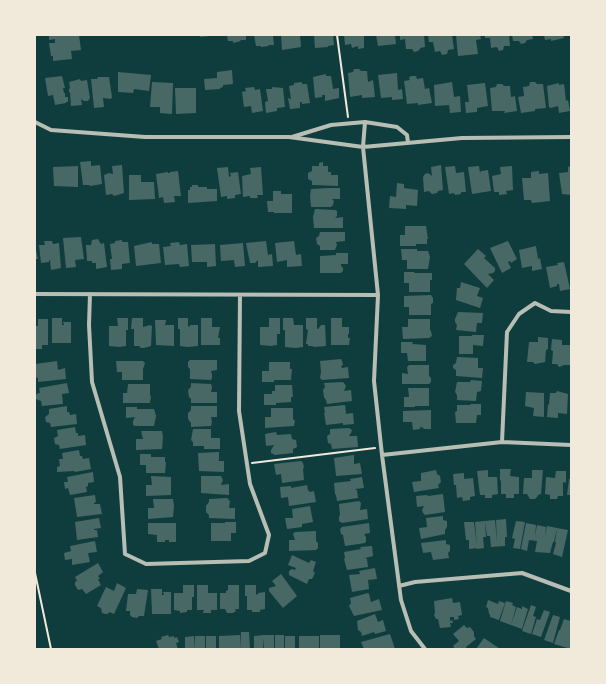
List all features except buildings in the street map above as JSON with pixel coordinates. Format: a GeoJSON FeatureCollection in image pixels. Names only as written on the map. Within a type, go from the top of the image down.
{"type":"FeatureCollection","features":[{"type":"Feature","properties":{"kind":"street"},"geometry":{"type":"LineString","coordinates":[[35,122],[51,130],[145,137],[289,137],[363,147],[462,138],[571,137]]}},
{"type":"Feature","properties":{"kind":"street"},"geometry":{"type":"LineString","coordinates":[[365,122],[363,147],[378,295],[374,381],[381,447],[401,600],[411,631],[425,649]]}},
{"type":"Feature","properties":{"kind":"street"},"geometry":{"type":"LineString","coordinates":[[289,137],[331,125],[365,122],[397,127],[407,135],[408,143]]}},
{"type":"Feature","properties":{"kind":"street"},"geometry":{"type":"LineString","coordinates":[[35,294],[378,295]]}},
{"type":"Feature","properties":{"kind":"street"},"geometry":{"type":"LineString","coordinates":[[90,294],[89,325],[92,382],[120,477],[125,554],[146,564],[249,561],[265,553],[269,535],[250,484],[239,411],[240,295]]}},
{"type":"Feature","properties":{"kind":"street"},"geometry":{"type":"LineString","coordinates":[[502,442],[507,332],[519,314],[535,303],[551,311],[571,312]]}},
{"type":"Feature","properties":{"kind":"street"},"geometry":{"type":"LineString","coordinates":[[382,455],[502,442],[571,445]]}},
{"type":"Feature","properties":{"kind":"street"},"geometry":{"type":"LineString","coordinates":[[399,586],[415,582],[522,573],[571,591]]}},
{"type":"Feature","properties":{"kind":"path"},"geometry":{"type":"LineString","coordinates":[[336,35],[349,124]]}},
{"type":"Feature","properties":{"kind":"path"},"geometry":{"type":"LineString","coordinates":[[247,464],[381,447]]}},
{"type":"Feature","properties":{"kind":"path"},"geometry":{"type":"LineString","coordinates":[[35,572],[51,649]]}}]}
